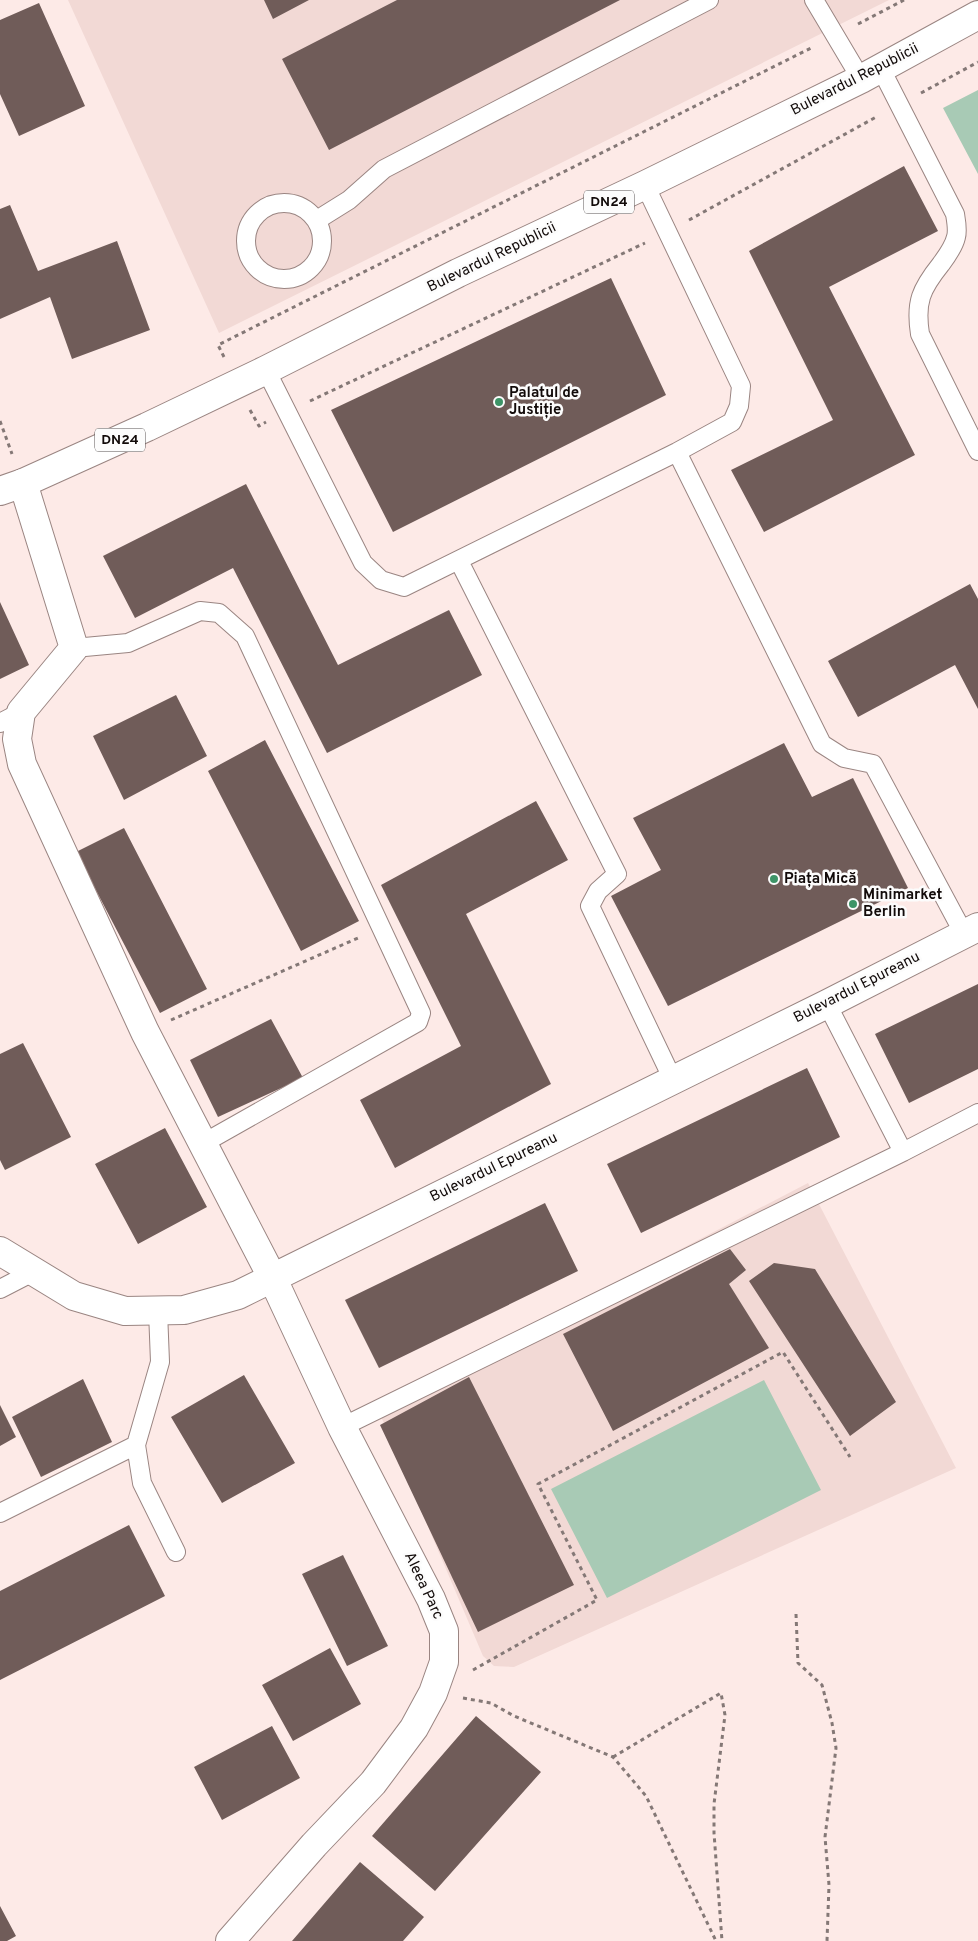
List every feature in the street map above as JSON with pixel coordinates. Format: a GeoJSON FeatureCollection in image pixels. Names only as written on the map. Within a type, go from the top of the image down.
{"type":"FeatureCollection","features":[{"type":"Feature","properties":{"kind":"main road","name":"Bulevardul Republicii"},"geometry":{"type":"LineString","coordinates":[[11,487],[147,428],[458,273],[645,186],[870,74],[978,15]]}},
{"type":"Feature","properties":{"kind":"main road"},"geometry":{"type":"LineString","coordinates":[[10,718],[74,648],[11,487]]}},
{"type":"Feature","properties":{"kind":"main road","name":"Aleea Parc"},"geometry":{"type":"LineString","coordinates":[[10,718],[22,764],[145,1032],[272,1277],[342,1427],[431,1599],[444,1631],[444,1662],[433,1693],[414,1728],[373,1783],[314,1845],[230,1941]]}},
{"type":"Feature","properties":{"kind":"main road","name":"Bulevardul Epureanu"},"geometry":{"type":"LineString","coordinates":[[0,1251],[74,1296],[125,1311],[184,1310],[220,1300],[238,1294],[673,1080],[971,930]]}},
{"type":"Feature","properties":{"kind":"lane"},"geometry":{"type":"LineString","coordinates":[[317,220],[349,200],[384,169],[709,0]]}},
{"type":"Feature","properties":{"kind":"lane"},"geometry":{"type":"LineString","coordinates":[[814,0],[835,36],[899,105],[955,214],[957,236],[948,255],[932,275],[920,295],[917,317],[920,334],[978,451]]}},
{"type":"Feature","properties":{"kind":"lane"},"geometry":{"type":"LineString","coordinates":[[266,370],[363,563],[381,580],[404,588],[677,452],[732,422],[739,406],[741,386],[645,186]]}},
{"type":"Feature","properties":{"kind":"lane"},"geometry":{"type":"LineString","coordinates":[[285,203],[297,205],[308,211],[317,220],[322,232],[323,245],[320,258],[302,276],[290,280],[264,275],[248,255],[247,230],[252,219],[261,210],[272,205],[285,203]]}},
{"type":"Feature","properties":{"kind":"lane"},"geometry":{"type":"LineString","coordinates":[[677,452],[822,744],[844,758],[873,764],[971,930]]}},
{"type":"Feature","properties":{"kind":"lane"},"geometry":{"type":"LineString","coordinates":[[459,561],[618,874],[598,891],[590,906],[673,1080]]}},
{"type":"Feature","properties":{"kind":"lane"},"geometry":{"type":"LineString","coordinates":[[74,648],[128,643],[200,611],[219,613],[245,636],[421,1013],[418,1022],[202,1144]]}},
{"type":"Feature","properties":{"kind":"lane"},"geometry":{"type":"LineString","coordinates":[[827,1004],[903,1152]]}},
{"type":"Feature","properties":{"kind":"lane"},"geometry":{"type":"LineString","coordinates":[[342,1427],[903,1152],[978,1113]]}},
{"type":"Feature","properties":{"kind":"lane"},"geometry":{"type":"LineString","coordinates":[[0,1289],[33,1272]]}},
{"type":"Feature","properties":{"kind":"lane"},"geometry":{"type":"LineString","coordinates":[[158,1311],[160,1362],[136,1445],[142,1483],[176,1552]]}},
{"type":"Feature","properties":{"kind":"lane"},"geometry":{"type":"LineString","coordinates":[[0,1513],[136,1445]]}},
{"type":"Feature","properties":{"kind":"path"},"geometry":{"type":"LineString","coordinates":[[904,0],[218,345],[259,426],[667,232],[978,62]]}},
{"type":"Feature","properties":{"kind":"path"},"geometry":{"type":"LineString","coordinates":[[0,421],[11,487]]}},
{"type":"Feature","properties":{"kind":"path"},"geometry":{"type":"LineString","coordinates":[[145,1032],[381,927]]}},
{"type":"Feature","properties":{"kind":"path"},"geometry":{"type":"LineString","coordinates":[[433,1693],[597,1600],[538,1484],[783,1352],[850,1457]]}},
{"type":"Feature","properties":{"kind":"path"},"geometry":{"type":"LineString","coordinates":[[796,1614],[798,1663],[822,1685],[832,1723],[836,1748],[824,1837],[829,1886],[827,1941]]}},
{"type":"Feature","properties":{"kind":"path"},"geometry":{"type":"LineString","coordinates":[[433,1693],[491,1703],[514,1716],[613,1756],[646,1796],[716,1941]]}},
{"type":"Feature","properties":{"kind":"path"},"geometry":{"type":"LineString","coordinates":[[613,1756],[721,1693],[725,1715],[714,1804],[714,1832],[722,1941]]}},
{"type":"Feature","properties":{"kind":"shaded area"},"geometry":{"type":"Polygon","coordinates":[[[68,0],[889,0],[219,333],[68,0]]]}},
{"type":"Feature","properties":{"kind":"shaded area"},"geometry":{"type":"Polygon","coordinates":[[[808,1183],[956,1468],[514,1667],[494,1666],[483,1656],[377,1407],[808,1183]]]}},
{"type":"Feature","properties":{"kind":"green space"},"geometry":{"type":"Polygon","coordinates":[[[978,90],[978,174],[943,108],[978,90]]]}},
{"type":"Feature","properties":{"kind":"green space"},"geometry":{"type":"Polygon","coordinates":[[[764,1380],[821,1490],[607,1598],[551,1489],[764,1380]]]}},
{"type":"Feature","properties":{"kind":"building"},"geometry":{"type":"Polygon","coordinates":[[[264,0],[309,0],[273,19],[264,0]]]}},
{"type":"Feature","properties":{"kind":"building"},"geometry":{"type":"Polygon","coordinates":[[[397,0],[620,0],[329,150],[282,59],[397,0]]]}},
{"type":"Feature","properties":{"kind":"building"},"geometry":{"type":"Polygon","coordinates":[[[39,3],[85,106],[19,136],[0,94],[0,20],[39,3]]]}},
{"type":"Feature","properties":{"kind":"building"},"geometry":{"type":"Polygon","coordinates":[[[904,166],[938,231],[829,287],[915,455],[764,532],[731,470],[833,420],[749,251],[904,166]]]}},
{"type":"Feature","properties":{"kind":"building"},"geometry":{"type":"Polygon","coordinates":[[[10,205],[38,271],[117,241],[150,330],[72,359],[50,297],[0,319],[0,209],[10,205]]]}},
{"type":"Feature","properties":{"kind":"building","name":"Palatul de Justiție"},"geometry":{"type":"Polygon","coordinates":[[[611,278],[666,395],[393,532],[331,410],[611,278]]]}},
{"type":"Feature","properties":{"kind":"building"},"geometry":{"type":"Polygon","coordinates":[[[246,484],[338,665],[449,610],[482,675],[327,753],[233,568],[135,618],[103,556],[246,484]]]}},
{"type":"Feature","properties":{"kind":"building"},"geometry":{"type":"Polygon","coordinates":[[[970,584],[978,599],[978,709],[955,665],[858,717],[828,661],[970,584]]]}},
{"type":"Feature","properties":{"kind":"building"},"geometry":{"type":"Polygon","coordinates":[[[0,602],[29,665],[0,679],[0,602]]]}},
{"type":"Feature","properties":{"kind":"building"},"geometry":{"type":"Polygon","coordinates":[[[176,695],[207,756],[124,800],[93,736],[176,695]]]}},
{"type":"Feature","properties":{"kind":"building"},"geometry":{"type":"Polygon","coordinates":[[[265,740],[359,921],[301,951],[208,771],[265,740]]]}},
{"type":"Feature","properties":{"kind":"building","name":"Piața Mică"},"geometry":{"type":"Polygon","coordinates":[[[784,743],[812,797],[853,778],[908,888],[668,1006],[611,896],[661,870],[633,818],[784,743]]]}},
{"type":"Feature","properties":{"kind":"building"},"geometry":{"type":"Polygon","coordinates":[[[536,801],[568,860],[466,914],[551,1084],[395,1168],[360,1100],[461,1046],[381,885],[536,801]]]}},
{"type":"Feature","properties":{"kind":"building"},"geometry":{"type":"Polygon","coordinates":[[[124,828],[207,989],[160,1013],[76,852],[124,828]]]}},
{"type":"Feature","properties":{"kind":"building"},"geometry":{"type":"Polygon","coordinates":[[[978,984],[978,1069],[909,1103],[875,1034],[978,984]]]}},
{"type":"Feature","properties":{"kind":"building"},"geometry":{"type":"Polygon","coordinates":[[[271,1019],[303,1078],[218,1117],[190,1060],[271,1019]]]}},
{"type":"Feature","properties":{"kind":"building"},"geometry":{"type":"Polygon","coordinates":[[[23,1043],[71,1137],[5,1170],[0,1160],[0,1054],[23,1043]]]}},
{"type":"Feature","properties":{"kind":"building"},"geometry":{"type":"Polygon","coordinates":[[[807,1068],[840,1137],[641,1233],[607,1164],[807,1068]]]}},
{"type":"Feature","properties":{"kind":"building"},"geometry":{"type":"Polygon","coordinates":[[[165,1128],[207,1207],[138,1244],[95,1164],[165,1128]]]}},
{"type":"Feature","properties":{"kind":"building"},"geometry":{"type":"Polygon","coordinates":[[[545,1203],[578,1271],[379,1368],[345,1300],[545,1203]]]}},
{"type":"Feature","properties":{"kind":"building"},"geometry":{"type":"Polygon","coordinates":[[[730,1249],[746,1270],[729,1284],[769,1348],[613,1431],[563,1334],[730,1249]]]}},
{"type":"Feature","properties":{"kind":"building"},"geometry":{"type":"Polygon","coordinates":[[[774,1263],[815,1269],[896,1402],[850,1436],[749,1281],[774,1263]]]}},
{"type":"Feature","properties":{"kind":"building"},"geometry":{"type":"Polygon","coordinates":[[[244,1375],[295,1463],[222,1503],[171,1417],[244,1375]]]}},
{"type":"Feature","properties":{"kind":"building"},"geometry":{"type":"Polygon","coordinates":[[[469,1377],[574,1585],[478,1632],[380,1425],[469,1377]]]}},
{"type":"Feature","properties":{"kind":"building"},"geometry":{"type":"Polygon","coordinates":[[[83,1379],[112,1442],[41,1477],[12,1417],[83,1379]]]}},
{"type":"Feature","properties":{"kind":"building"},"geometry":{"type":"Polygon","coordinates":[[[0,1405],[16,1437],[0,1446],[0,1405]]]}},
{"type":"Feature","properties":{"kind":"building"},"geometry":{"type":"Polygon","coordinates":[[[129,1525],[165,1596],[0,1680],[0,1591],[129,1525]]]}},
{"type":"Feature","properties":{"kind":"building"},"geometry":{"type":"Polygon","coordinates":[[[343,1555],[388,1646],[347,1666],[302,1574],[343,1555]]]}},
{"type":"Feature","properties":{"kind":"building"},"geometry":{"type":"Polygon","coordinates":[[[330,1648],[361,1704],[293,1741],[262,1685],[330,1648]]]}},
{"type":"Feature","properties":{"kind":"building"},"geometry":{"type":"Polygon","coordinates":[[[476,1716],[541,1772],[435,1891],[372,1836],[476,1716]]]}},
{"type":"Feature","properties":{"kind":"building"},"geometry":{"type":"Polygon","coordinates":[[[272,1726],[300,1778],[222,1820],[194,1767],[272,1726]]]}},
{"type":"Feature","properties":{"kind":"building"},"geometry":{"type":"Polygon","coordinates":[[[360,1862],[424,1917],[403,1941],[292,1941],[360,1862]]]}},
{"type":"Feature","properties":{"kind":"building"},"geometry":{"type":"Polygon","coordinates":[[[0,1906],[16,1936],[7,1941],[0,1941],[0,1906]]]}},
{"type":"Feature","properties":{"kind":"place","name":"Palatul de Justiție"},"geometry":{"type":"Point","coordinates":[499,402]}},
{"type":"Feature","properties":{"kind":"place","name":"Piața Mică"},"geometry":{"type":"Point","coordinates":[774,879]}},
{"type":"Feature","properties":{"kind":"place","name":"Minimarket Berlin"},"geometry":{"type":"Point","coordinates":[853,904]}}]}
